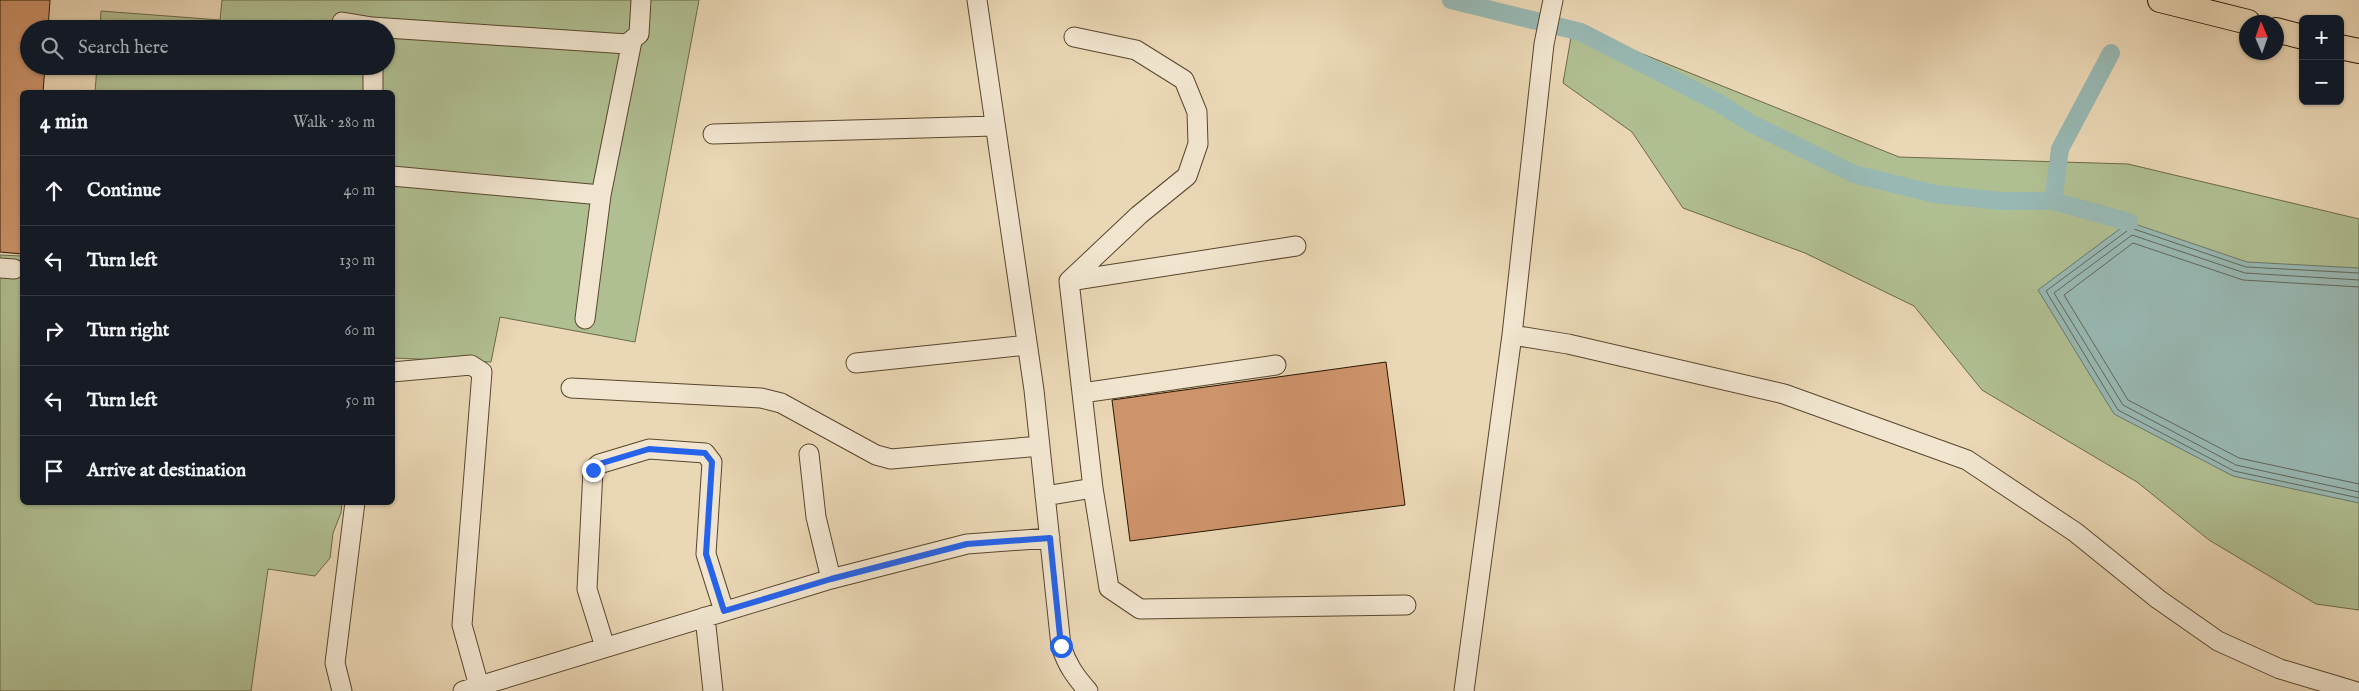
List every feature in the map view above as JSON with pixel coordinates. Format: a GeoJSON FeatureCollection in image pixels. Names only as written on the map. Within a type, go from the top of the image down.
{"type":"FeatureCollection","features":[{"type":"Feature","properties":{"kind":"main road"},"geometry":{"type":"LineString","coordinates":[[2160,0],[2196,4],[2239,19]]}},
{"type":"Feature","properties":{"kind":"main road"},"geometry":{"type":"LineString","coordinates":[[2284,32],[2299,36]]}},
{"type":"Feature","properties":{"kind":"main road"},"geometry":{"type":"LineString","coordinates":[[2344,48],[2359,52]]}},
{"type":"Feature","properties":{"kind":"street"},"geometry":{"type":"LineString","coordinates":[[395,29],[627,44],[639,34],[641,0]]}},
{"type":"Feature","properties":{"kind":"street"},"geometry":{"type":"LineString","coordinates":[[977,0],[1027,346],[1040,446],[1061,646],[1065,660],[1072,673],[1088,691]]}},
{"type":"Feature","properties":{"kind":"street"},"geometry":{"type":"LineString","coordinates":[[1464,691],[1512,335],[1544,44],[1553,0]]}},
{"type":"Feature","properties":{"kind":"street"},"geometry":{"type":"LineString","coordinates":[[1069,281],[1139,215],[1187,176],[1198,144],[1197,112],[1184,80],[1136,50],[1074,37]]}},
{"type":"Feature","properties":{"kind":"street"},"geometry":{"type":"LineString","coordinates":[[585,319],[601,195],[632,41]]}},
{"type":"Feature","properties":{"kind":"street"},"geometry":{"type":"LineString","coordinates":[[373,75],[373,90]]}},
{"type":"Feature","properties":{"kind":"street"},"geometry":{"type":"LineString","coordinates":[[714,134],[994,126]]}},
{"type":"Feature","properties":{"kind":"street"},"geometry":{"type":"LineString","coordinates":[[395,176],[601,195]]}},
{"type":"Feature","properties":{"kind":"street"},"geometry":{"type":"LineString","coordinates":[[1069,281],[1296,246]]}},
{"type":"Feature","properties":{"kind":"street"},"geometry":{"type":"LineString","coordinates":[[1069,281],[1093,488],[1109,588],[1140,609],[1406,605]]}},
{"type":"Feature","properties":{"kind":"street"},"geometry":{"type":"LineString","coordinates":[[1512,335],[1568,344],[1784,394],[1967,460],[2075,532],[2158,599],[2218,641],[2280,669],[2354,691]]}},
{"type":"Feature","properties":{"kind":"street"},"geometry":{"type":"LineString","coordinates":[[856,363],[1027,346]]}},
{"type":"Feature","properties":{"kind":"street"},"geometry":{"type":"LineString","coordinates":[[395,372],[471,365],[482,372],[462,625],[471,689],[831,579],[967,544],[1050,538]]}},
{"type":"Feature","properties":{"kind":"street"},"geometry":{"type":"LineString","coordinates":[[1082,393],[1276,365]]}},
{"type":"Feature","properties":{"kind":"street"},"geometry":{"type":"LineString","coordinates":[[572,388],[761,398],[782,403],[876,455],[891,458],[1040,446]]}},
{"type":"Feature","properties":{"kind":"street"},"geometry":{"type":"LineString","coordinates":[[606,647],[587,589],[593,470],[599,464],[649,449],[705,453],[712,462],[706,554],[724,611]]}},
{"type":"Feature","properties":{"kind":"street"},"geometry":{"type":"LineString","coordinates":[[809,454],[816,517],[831,579]]}},
{"type":"Feature","properties":{"kind":"street"},"geometry":{"type":"LineString","coordinates":[[1044,496],[1093,488]]}},
{"type":"Feature","properties":{"kind":"street"},"geometry":{"type":"LineString","coordinates":[[342,691],[335,663],[355,505]]}},
{"type":"Feature","properties":{"kind":"street"},"geometry":{"type":"LineString","coordinates":[[705,617],[713,691]]}},
{"type":"Feature","properties":{"kind":"green space"},"geometry":{"type":"Polygon","coordinates":[[[222,0],[699,0],[635,342],[500,317],[491,362],[395,358],[395,90],[95,90],[96,75],[395,75],[395,20],[220,20],[222,0]]]}},
{"type":"Feature","properties":{"kind":"green space"},"geometry":{"type":"Polygon","coordinates":[[[101,11],[220,20],[100,20],[101,11]]]}},
{"type":"Feature","properties":{"kind":"green space"},"geometry":{"type":"Polygon","coordinates":[[[1573,26],[1899,157],[2128,164],[2359,219],[2359,610],[2316,604],[2209,540],[2137,482],[1982,390],[1914,306],[1805,253],[1683,208],[1632,132],[1563,83],[1573,26]]]}},
{"type":"Feature","properties":{"kind":"green space"},"geometry":{"type":"Polygon","coordinates":[[[0,255],[20,256],[20,505],[342,505],[341,513],[333,533],[330,558],[315,576],[268,569],[251,691],[0,691],[0,255]]]}},
{"type":"Feature","properties":{"kind":"water"},"geometry":{"type":"Polygon","coordinates":[[[2129,222],[2247,262],[2359,268],[2359,503],[2233,476],[2114,414],[2038,290],[2129,222]]]}},
{"type":"Feature","properties":{"kind":"building"},"geometry":{"type":"Polygon","coordinates":[[[0,0],[50,0],[49,20],[20,20],[20,75],[44,75],[43,90],[20,90],[20,254],[0,252],[0,0]]]}},
{"type":"Feature","properties":{"kind":"building"},"geometry":{"type":"Polygon","coordinates":[[[1386,362],[1405,505],[1130,541],[1112,400],[1386,362]]]}},
{"type":"Feature","properties":{"kind":"waterway"},"geometry":{"type":"LineString","coordinates":[[1451,0],[1581,32],[1719,103],[1750,123],[1854,174],[1935,194],[2001,201],[2053,201],[2129,222]]}},
{"type":"Feature","properties":{"kind":"waterway"},"geometry":{"type":"LineString","coordinates":[[2053,201],[2060,149],[2111,53]]}},
{"type":"Feature","properties":{"kind":"route"},"geometry":{"type":"LineString","coordinates":[[593,470],[599,464],[649,449],[661,448],[705,453],[710,457],[712,462],[706,554],[724,611],[831,579],[967,544],[1050,538],[1061,646]]}}]}
